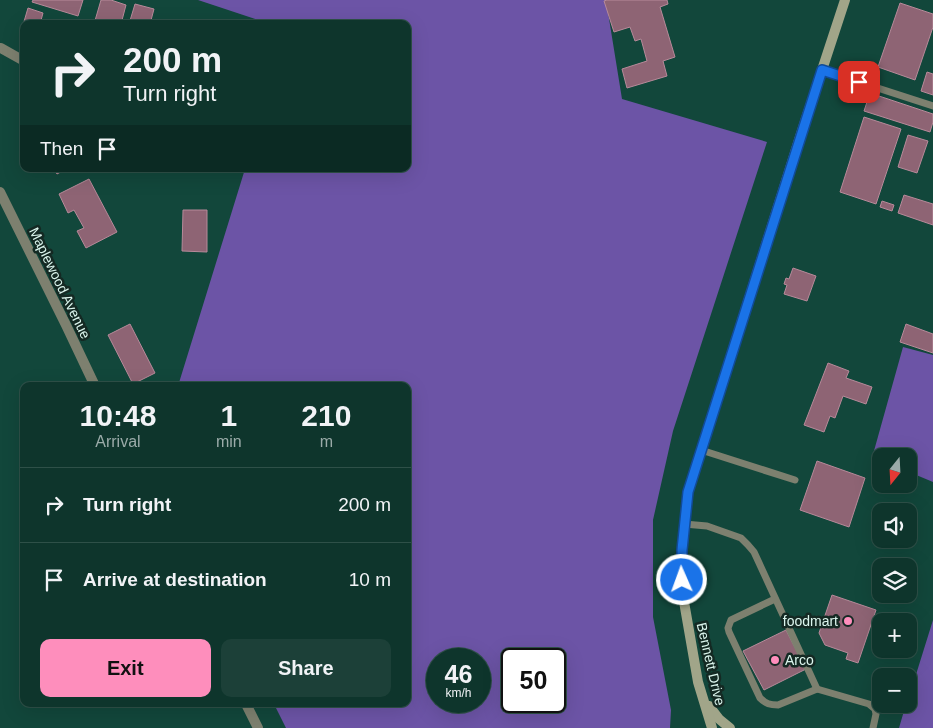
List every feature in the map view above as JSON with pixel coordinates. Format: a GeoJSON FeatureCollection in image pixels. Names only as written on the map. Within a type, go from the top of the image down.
{"type":"FeatureCollection","features":[{"type":"Feature","properties":{"kind":"main road","name":"Bennett Drive"},"geometry":{"type":"LineString","coordinates":[[712,728],[698,682],[683,596],[682,550],[688,492],[845,0]]}},
{"type":"Feature","properties":{"kind":"main road"},"geometry":{"type":"LineString","coordinates":[[702,694],[719,719],[730,728]]}},
{"type":"Feature","properties":{"kind":"street"},"geometry":{"type":"LineString","coordinates":[[0,48],[20,59]]}},
{"type":"Feature","properties":{"kind":"street","name":"Maplewood Avenue"},"geometry":{"type":"LineString","coordinates":[[0,192],[93,382]]}},
{"type":"Feature","properties":{"kind":"street"},"geometry":{"type":"LineString","coordinates":[[248,707],[258,728]]}},
{"type":"Feature","properties":{"kind":"lane"},"geometry":{"type":"LineString","coordinates":[[822,70],[933,106]]}},
{"type":"Feature","properties":{"kind":"lane"},"geometry":{"type":"LineString","coordinates":[[701,450],[795,480]]}},
{"type":"Feature","properties":{"kind":"lane"},"geometry":{"type":"LineString","coordinates":[[684,524],[707,526],[741,538],[748,544],[754,552],[817,689]]}},
{"type":"Feature","properties":{"kind":"lane"},"geometry":{"type":"LineString","coordinates":[[775,599],[731,620],[728,628],[760,698],[765,703],[771,705],[778,704],[817,689],[869,704],[875,708],[876,714],[873,728]]}},
{"type":"Feature","properties":{"kind":"shaded area"},"geometry":{"type":"Polygon","coordinates":[[[198,0],[606,0],[622,99],[767,142],[673,431],[653,520],[653,617],[671,710],[670,728],[286,728],[276,707],[411,707],[411,382],[179,382],[244,172],[411,172],[411,20],[258,20],[198,0]]]}},
{"type":"Feature","properties":{"kind":"shaded area"},"geometry":{"type":"Polygon","coordinates":[[[903,347],[933,355],[933,482],[918,476],[918,448],[875,448],[903,347]]]}},
{"type":"Feature","properties":{"kind":"shaded area"},"geometry":{"type":"Polygon","coordinates":[[[933,620],[933,728],[899,728],[903,713],[917,713],[917,671],[933,620]]]}},
{"type":"Feature","properties":{"kind":"building"},"geometry":{"type":"Polygon","coordinates":[[[33,0],[83,0],[78,16],[32,2],[33,0]]]}},
{"type":"Feature","properties":{"kind":"building"},"geometry":{"type":"Polygon","coordinates":[[[101,0],[111,0],[126,5],[122,20],[95,20],[101,0]]]}},
{"type":"Feature","properties":{"kind":"building"},"geometry":{"type":"Polygon","coordinates":[[[667,0],[668,4],[660,7],[675,57],[663,61],[667,76],[627,88],[622,69],[647,61],[641,39],[635,41],[630,27],[614,32],[604,1],[667,0]]]}},
{"type":"Feature","properties":{"kind":"building"},"geometry":{"type":"Polygon","coordinates":[[[900,3],[933,14],[933,27],[915,80],[878,67],[900,3]]]}},
{"type":"Feature","properties":{"kind":"building"},"geometry":{"type":"Polygon","coordinates":[[[135,4],[154,9],[151,20],[130,20],[135,4]]]}},
{"type":"Feature","properties":{"kind":"building"},"geometry":{"type":"Polygon","coordinates":[[[28,8],[43,13],[41,20],[24,20],[28,8]]]}},
{"type":"Feature","properties":{"kind":"building"},"geometry":{"type":"Polygon","coordinates":[[[927,72],[933,74],[933,95],[921,91],[927,72]]]}},
{"type":"Feature","properties":{"kind":"building"},"geometry":{"type":"Polygon","coordinates":[[[870,93],[933,114],[930,132],[864,111],[870,93]]]}},
{"type":"Feature","properties":{"kind":"building"},"geometry":{"type":"Polygon","coordinates":[[[864,117],[901,129],[876,204],[840,192],[864,117]]]}},
{"type":"Feature","properties":{"kind":"building"},"geometry":{"type":"Polygon","coordinates":[[[908,135],[928,141],[917,173],[898,167],[908,135]]]}},
{"type":"Feature","properties":{"kind":"building"},"geometry":{"type":"Polygon","coordinates":[[[89,179],[117,232],[86,248],[77,231],[84,228],[74,210],[68,213],[59,194],[89,179]]]}},
{"type":"Feature","properties":{"kind":"building"},"geometry":{"type":"Polygon","coordinates":[[[904,195],[933,204],[933,225],[898,213],[904,195]]]}},
{"type":"Feature","properties":{"kind":"building"},"geometry":{"type":"Polygon","coordinates":[[[882,201],[894,205],[892,211],[880,207],[882,201]]]}},
{"type":"Feature","properties":{"kind":"building"},"geometry":{"type":"Polygon","coordinates":[[[183,210],[207,210],[207,252],[182,251],[183,210]]]}},
{"type":"Feature","properties":{"kind":"building"},"geometry":{"type":"Polygon","coordinates":[[[793,268],[816,276],[807,301],[784,294],[787,285],[784,284],[786,278],[789,279],[793,268]]]}},
{"type":"Feature","properties":{"kind":"building"},"geometry":{"type":"Polygon","coordinates":[[[130,324],[155,373],[137,382],[132,382],[108,335],[130,324]]]}},
{"type":"Feature","properties":{"kind":"building"},"geometry":{"type":"Polygon","coordinates":[[[906,324],[933,334],[933,353],[900,342],[906,324]]]}},
{"type":"Feature","properties":{"kind":"building"},"geometry":{"type":"Polygon","coordinates":[[[828,363],[849,371],[846,378],[872,387],[866,404],[843,396],[835,418],[830,416],[824,432],[804,425],[828,363]]]}},
{"type":"Feature","properties":{"kind":"building"},"geometry":{"type":"Polygon","coordinates":[[[817,461],[865,478],[849,527],[800,510],[817,461]]]}},
{"type":"Feature","properties":{"kind":"building","name":"foodmart"},"geometry":{"type":"Polygon","coordinates":[[[832,595],[876,610],[875,613],[872,613],[872,622],[858,663],[846,659],[848,653],[825,645],[819,633],[832,595]]]}},
{"type":"Feature","properties":{"kind":"building","name":"Arco"},"geometry":{"type":"Polygon","coordinates":[[[786,630],[806,669],[764,690],[743,651],[786,630]]]}},
{"type":"Feature","properties":{"kind":"place","name":"foodmart"},"geometry":{"type":"Point","coordinates":[848,621]}},
{"type":"Feature","properties":{"kind":"place","name":"Arco"},"geometry":{"type":"Point","coordinates":[775,660]}},
{"type":"Feature","properties":{"kind":"route"},"geometry":{"type":"LineString","coordinates":[[682,580],[682,550],[688,492],[822,70],[859,82]]}}]}
